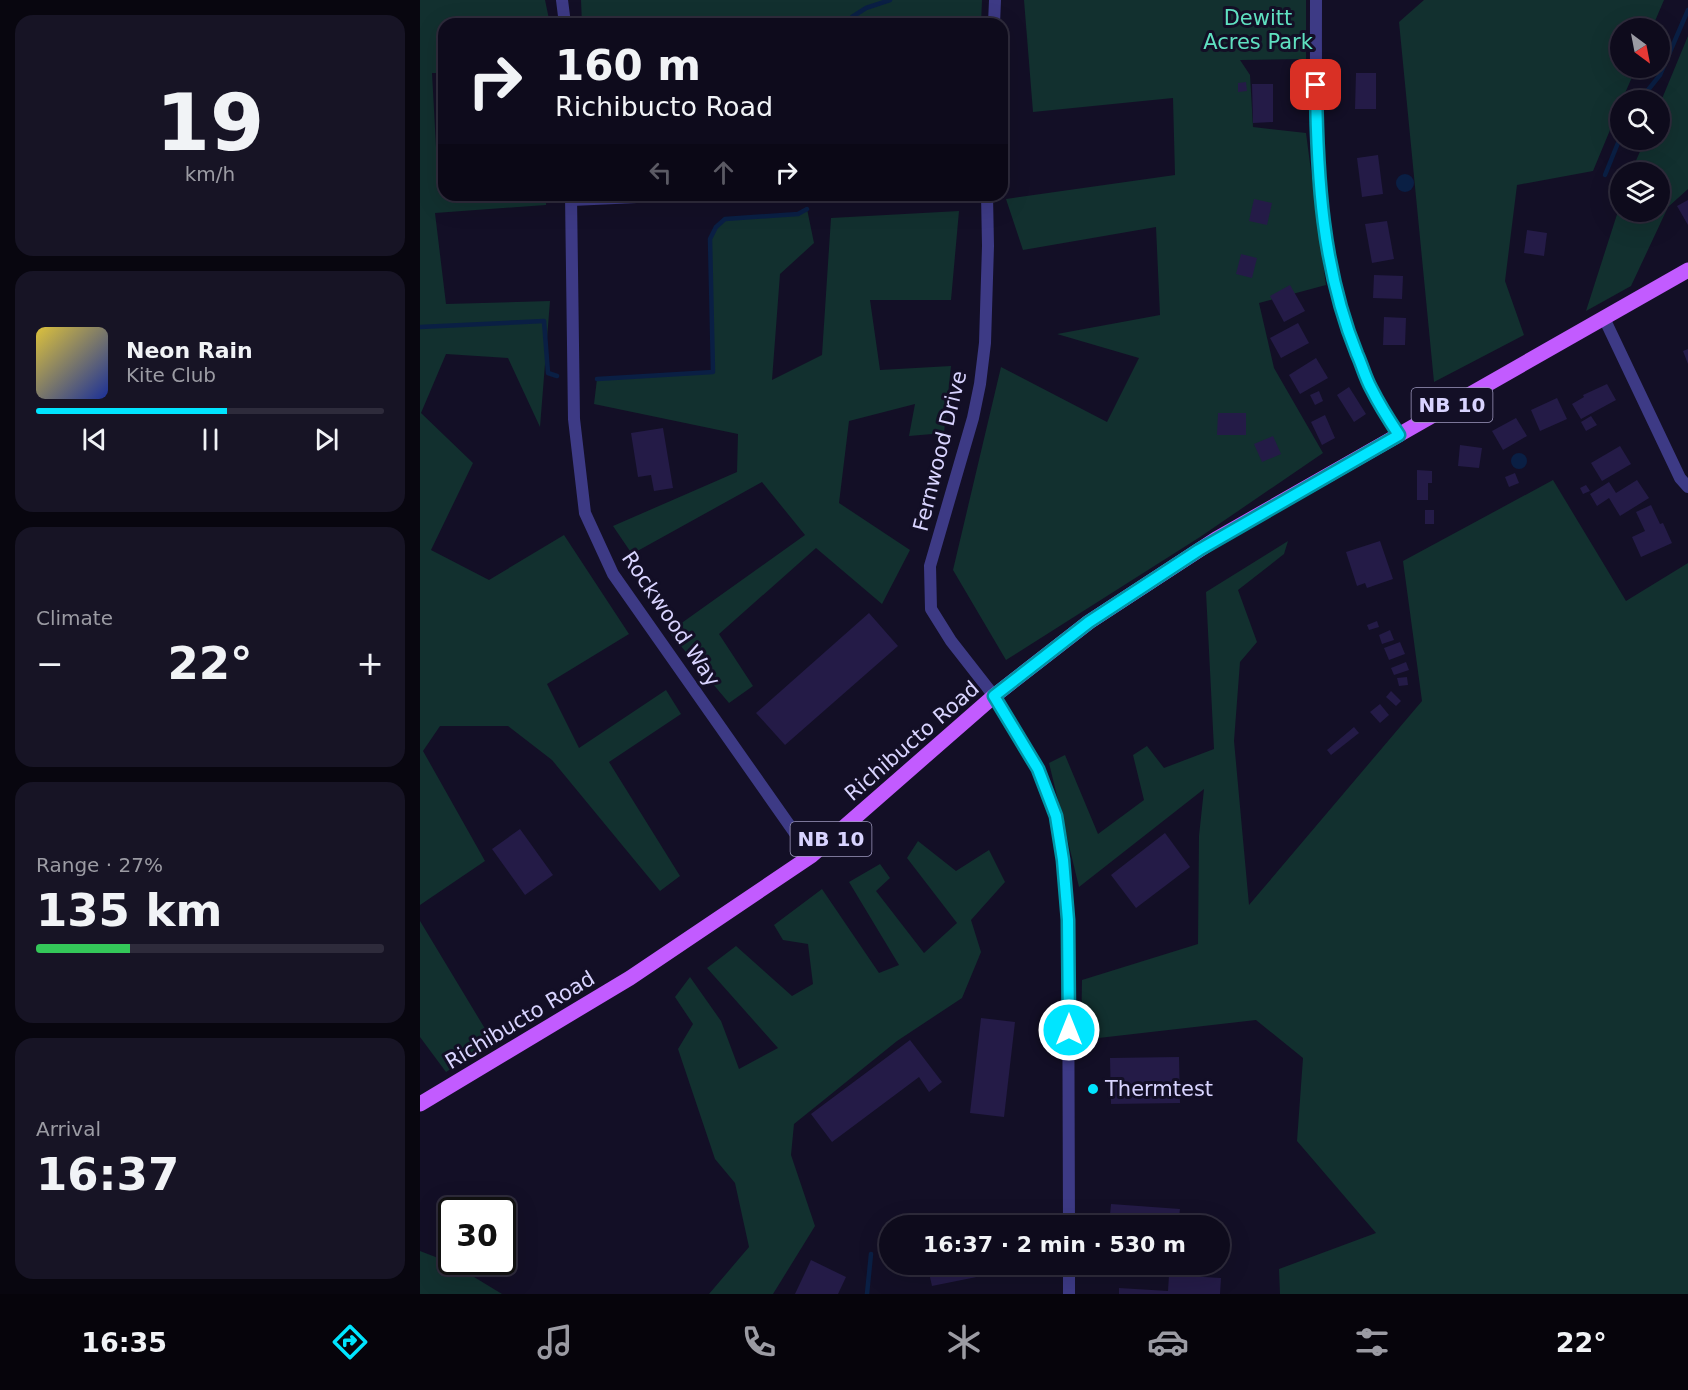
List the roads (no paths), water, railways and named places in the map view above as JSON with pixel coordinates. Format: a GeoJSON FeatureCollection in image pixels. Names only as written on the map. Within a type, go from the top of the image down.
{"type":"FeatureCollection","features":[{"type":"Feature","properties":{"kind":"main road","name":"NB 10"},"geometry":{"type":"LineString","coordinates":[[1399,435],[1688,270]]}},
{"type":"Feature","properties":{"kind":"main road","name":"Richibucto Road"},"geometry":{"type":"LineString","coordinates":[[420,1104],[630,978],[811,856],[994,696],[1089,622],[1216,539],[1399,435]]}},
{"type":"Feature","properties":{"kind":"street"},"geometry":{"type":"LineString","coordinates":[[562,0],[565,18]]}},
{"type":"Feature","properties":{"kind":"street"},"geometry":{"type":"LineString","coordinates":[[994,18],[995,0]]}},
{"type":"Feature","properties":{"kind":"street"},"geometry":{"type":"LineString","coordinates":[[1316,0],[1317,155],[1324,229],[1334,280],[1348,332],[1370,387],[1399,435]]}},
{"type":"Feature","properties":{"kind":"street","name":"Rockwood Way"},"geometry":{"type":"LineString","coordinates":[[572,201],[574,419],[585,513],[613,574],[811,856]]}},
{"type":"Feature","properties":{"kind":"street","name":"Fernwood Drive"},"geometry":{"type":"LineString","coordinates":[[987,201],[985,332],[980,384],[973,418],[930,566],[931,609],[951,641],[994,696],[1038,769],[1056,816],[1063,860],[1068,920],[1069,1215]]}},
{"type":"Feature","properties":{"kind":"street"},"geometry":{"type":"LineString","coordinates":[[1604,318],[1680,478],[1688,487]]}},
{"type":"Feature","properties":{"kind":"street"},"geometry":{"type":"LineString","coordinates":[[1069,1275],[1070,1294]]}},
{"type":"Feature","properties":{"kind":"water"},"geometry":{"type":"Polygon","coordinates":[[[1401,174],[1409,174],[1414,179],[1412,190],[1401,192],[1396,187],[1396,179],[1401,174]]]}},
{"type":"Feature","properties":{"kind":"water"},"geometry":{"type":"Polygon","coordinates":[[[1516,453],[1522,453],[1527,461],[1525,467],[1516,469],[1511,464],[1511,458],[1516,453]]]}},
{"type":"Feature","properties":{"kind":"waterway"},"geometry":{"type":"LineString","coordinates":[[852,18],[866,8],[890,0]]}},
{"type":"Feature","properties":{"kind":"waterway"},"geometry":{"type":"LineString","coordinates":[[1648,90],[1660,75],[1688,10]]}},
{"type":"Feature","properties":{"kind":"waterway"},"geometry":{"type":"LineString","coordinates":[[1605,175],[1615,150]]}},
{"type":"Feature","properties":{"kind":"waterway"},"geometry":{"type":"LineString","coordinates":[[597,379],[713,372],[710,239],[716,227],[725,219],[798,214],[807,209]]}},
{"type":"Feature","properties":{"kind":"waterway"},"geometry":{"type":"LineString","coordinates":[[420,327],[544,321],[548,373],[557,376]]}},
{"type":"Feature","properties":{"kind":"waterway"},"geometry":{"type":"LineString","coordinates":[[867,1294],[871,1254]]}},
{"type":"Feature","properties":{"kind":"place","name":"Thermtest"},"geometry":{"type":"Point","coordinates":[1093,1089]}},
{"type":"Feature","properties":{"kind":"park label","name":"Dewitt Acres Park"},"geometry":{"type":"Point","coordinates":[1258,30]}}]}
